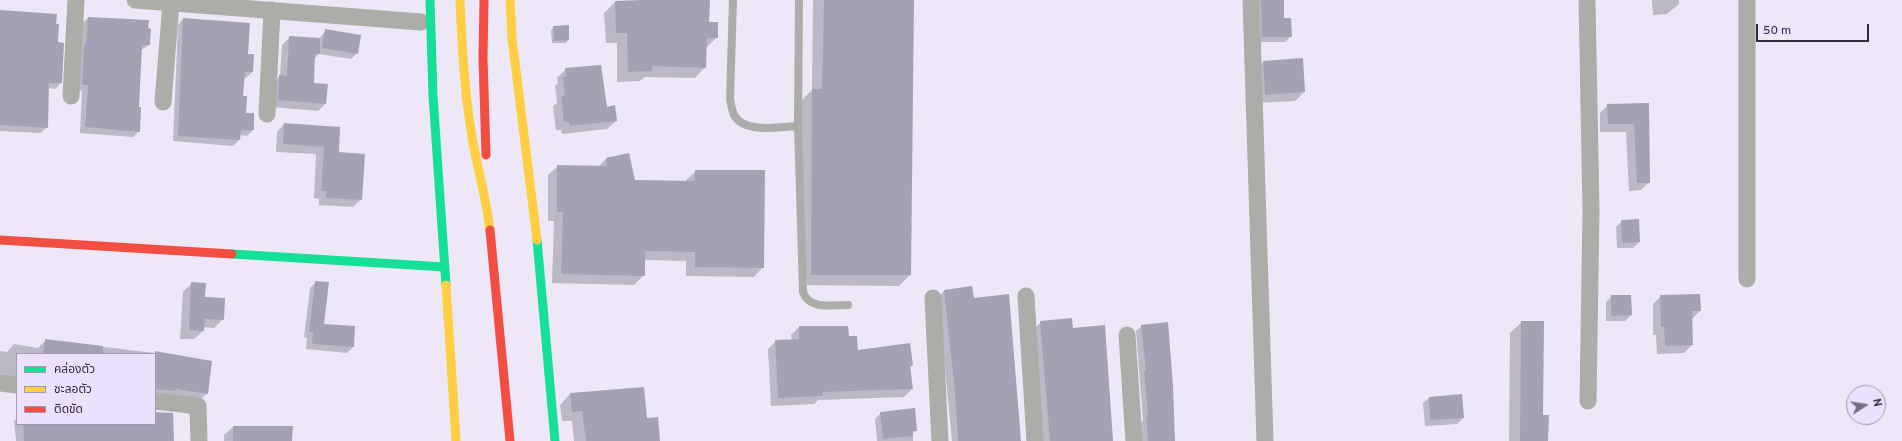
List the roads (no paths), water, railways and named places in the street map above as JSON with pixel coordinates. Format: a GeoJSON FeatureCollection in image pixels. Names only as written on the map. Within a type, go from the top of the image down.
{"type":"FeatureCollection","features":[{"type":"Feature","properties":{"kind":"main road"},"geometry":{"type":"LineString","coordinates":[[430,0],[434,96],[456,441]]}},
{"type":"Feature","properties":{"kind":"main road"},"geometry":{"type":"LineString","coordinates":[[460,0],[463,70],[470,132],[487,203]]}},
{"type":"Feature","properties":{"kind":"main road"},"geometry":{"type":"LineString","coordinates":[[484,0],[487,203],[510,441]]}},
{"type":"Feature","properties":{"kind":"main road"},"geometry":{"type":"LineString","coordinates":[[510,0],[512,38],[536,234],[555,441]]}},
{"type":"Feature","properties":{"kind":"main road"},"geometry":{"type":"LineString","coordinates":[[420,18],[434,96]]}},
{"type":"Feature","properties":{"kind":"main road"},"geometry":{"type":"LineString","coordinates":[[0,240],[445,267]]}},
{"type":"Feature","properties":{"kind":"street"},"geometry":{"type":"LineString","coordinates":[[71,96],[76,0]]}},
{"type":"Feature","properties":{"kind":"street"},"geometry":{"type":"LineString","coordinates":[[135,0],[272,10],[420,18]]}},
{"type":"Feature","properties":{"kind":"street"},"geometry":{"type":"LineString","coordinates":[[1251,0],[1265,441]]}},
{"type":"Feature","properties":{"kind":"street"},"geometry":{"type":"LineString","coordinates":[[1586,0],[1591,210],[1588,401]]}},
{"type":"Feature","properties":{"kind":"street"},"geometry":{"type":"LineString","coordinates":[[1747,0],[1747,278]]}},
{"type":"Feature","properties":{"kind":"street"},"geometry":{"type":"LineString","coordinates":[[164,102],[171,3]]}},
{"type":"Feature","properties":{"kind":"street"},"geometry":{"type":"LineString","coordinates":[[267,114],[272,10]]}},
{"type":"Feature","properties":{"kind":"street"},"geometry":{"type":"LineString","coordinates":[[1026,296],[1035,441]]}},
{"type":"Feature","properties":{"kind":"street"},"geometry":{"type":"LineString","coordinates":[[933,298],[940,441]]}},
{"type":"Feature","properties":{"kind":"street"},"geometry":{"type":"LineString","coordinates":[[1127,335],[1134,441]]}},
{"type":"Feature","properties":{"kind":"street"},"geometry":{"type":"LineString","coordinates":[[0,383],[16,385]]}},
{"type":"Feature","properties":{"kind":"street"},"geometry":{"type":"LineString","coordinates":[[156,401],[198,406],[199,441]]}},
{"type":"Feature","properties":{"kind":"lane"},"geometry":{"type":"LineString","coordinates":[[733,0],[730,99],[733,114],[742,124],[753,127],[798,126]]}},
{"type":"Feature","properties":{"kind":"lane"},"geometry":{"type":"LineString","coordinates":[[799,0],[798,126],[803,292],[807,301],[814,305],[848,305]]}}]}
